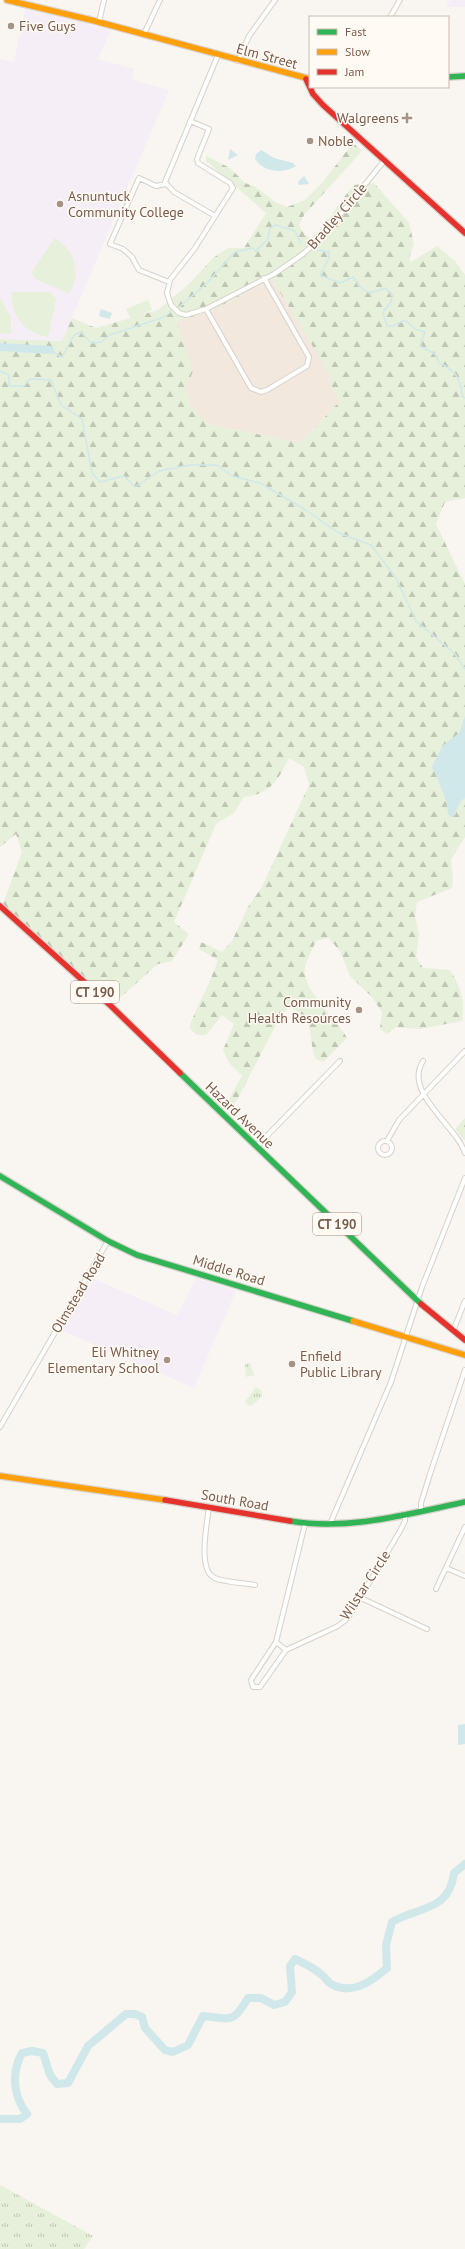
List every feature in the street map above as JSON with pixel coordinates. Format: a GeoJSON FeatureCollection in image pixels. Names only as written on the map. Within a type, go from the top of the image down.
{"type":"FeatureCollection","features":[{"type":"Feature","properties":{"kind":"main road","name":"Elm Street"},"geometry":{"type":"LineString","coordinates":[[7,0],[99,22],[308,79]]}},
{"type":"Feature","properties":{"kind":"main road"},"geometry":{"type":"LineString","coordinates":[[449,77],[465,76]]}},
{"type":"Feature","properties":{"kind":"main road","name":"Elm Street"},"geometry":{"type":"LineString","coordinates":[[311,88],[313,94],[323,105],[465,233]]}},
{"type":"Feature","properties":{"kind":"main road","name":"Hazard Avenue"},"geometry":{"type":"LineString","coordinates":[[0,906],[111,1006],[256,1147],[417,1300],[465,1340]]}},
{"type":"Feature","properties":{"kind":"main road","name":"Middle Road"},"geometry":{"type":"LineString","coordinates":[[0,1176],[108,1241],[137,1255],[465,1355]]}},
{"type":"Feature","properties":{"kind":"main road","name":"South Road"},"geometry":{"type":"LineString","coordinates":[[0,1476],[137,1495],[305,1524],[362,1522],[465,1502]]}},
{"type":"Feature","properties":{"kind":"street"},"geometry":{"type":"LineString","coordinates":[[99,22],[104,0]]}},
{"type":"Feature","properties":{"kind":"street"},"geometry":{"type":"LineString","coordinates":[[144,34],[160,0]]}},
{"type":"Feature","properties":{"kind":"street"},"geometry":{"type":"LineString","coordinates":[[238,60],[249,36],[275,0]]}},
{"type":"Feature","properties":{"kind":"street"},"geometry":{"type":"LineString","coordinates":[[391,16],[400,0]]}},
{"type":"Feature","properties":{"kind":"street"},"geometry":{"type":"LineString","coordinates":[[215,216],[174,192],[166,184],[165,179],[218,55]]}},
{"type":"Feature","properties":{"kind":"street"},"geometry":{"type":"LineString","coordinates":[[166,184],[156,186],[139,178],[110,244],[123,249],[132,257],[139,270],[169,282],[215,216],[232,188],[230,183],[198,163],[197,159],[209,129],[190,121]]}},
{"type":"Feature","properties":{"kind":"street","name":"Bradley Circle"},"geometry":{"type":"LineString","coordinates":[[169,282],[167,293],[171,305],[176,310],[186,315],[206,309],[264,278],[303,254],[324,235],[384,161]]}},
{"type":"Feature","properties":{"kind":"street"},"geometry":{"type":"LineString","coordinates":[[206,309],[251,388],[261,392],[267,390],[307,366],[309,357],[264,278]]}},
{"type":"Feature","properties":{"kind":"street"},"geometry":{"type":"LineString","coordinates":[[387,1141],[399,1120],[423,1093],[465,1051]]}},
{"type":"Feature","properties":{"kind":"street"},"geometry":{"type":"LineString","coordinates":[[256,1147],[340,1060]]}},
{"type":"Feature","properties":{"kind":"street"},"geometry":{"type":"LineString","coordinates":[[423,1061],[419,1068],[418,1079],[423,1093],[465,1153]]}},
{"type":"Feature","properties":{"kind":"street"},"geometry":{"type":"LineString","coordinates":[[330,1524],[389,1388],[417,1300],[465,1178]]}},
{"type":"Feature","properties":{"kind":"street","name":"Olmstead Road"},"geometry":{"type":"LineString","coordinates":[[0,1427],[108,1241]]}},
{"type":"Feature","properties":{"kind":"street"},"geometry":{"type":"LineString","coordinates":[[453,1331],[465,1301]]}},
{"type":"Feature","properties":{"kind":"street"},"geometry":{"type":"LineString","coordinates":[[421,1510],[421,1503],[430,1474],[465,1370]]}},
{"type":"Feature","properties":{"kind":"street"},"geometry":{"type":"LineString","coordinates":[[209,1508],[205,1548],[207,1571],[213,1577],[255,1585]]}},
{"type":"Feature","properties":{"kind":"street","name":"Wilstar Circle"},"geometry":{"type":"LineString","coordinates":[[286,1650],[338,1626],[348,1618],[405,1521],[405,1514]]}},
{"type":"Feature","properties":{"kind":"street"},"geometry":{"type":"LineString","coordinates":[[276,1642],[286,1650],[260,1687],[253,1687],[251,1680],[276,1642],[305,1524]]}},
{"type":"Feature","properties":{"kind":"street"},"geometry":{"type":"LineString","coordinates":[[436,1589],[465,1527]]}},
{"type":"Feature","properties":{"kind":"street"},"geometry":{"type":"LineString","coordinates":[[446,1568],[465,1576]]}},
{"type":"Feature","properties":{"kind":"street"},"geometry":{"type":"LineString","coordinates":[[361,1598],[427,1629]]}},
{"type":"Feature","properties":{"kind":"shaded area"},"geometry":{"type":"Polygon","coordinates":[[[450,0],[465,0],[465,7],[446,7],[450,0]]]}},
{"type":"Feature","properties":{"kind":"shaded area","name":"Asnuntuck Community College"},"geometry":{"type":"Polygon","coordinates":[[[25,9],[111,30],[98,59],[134,69],[132,80],[169,90],[62,341],[0,339],[0,59],[14,62],[25,9]]]}},
{"type":"Feature","properties":{"kind":"shaded area"},"geometry":{"type":"Polygon","coordinates":[[[272,279],[331,375],[330,383],[340,401],[300,443],[208,424],[191,408],[185,387],[177,322],[215,309],[272,279]]]}},
{"type":"Feature","properties":{"kind":"shaded area","name":"Eli Whitney Elementary School"},"geometry":{"type":"Polygon","coordinates":[[[196,1278],[236,1291],[194,1388],[63,1331],[94,1279],[177,1315],[196,1278]]]}},
{"type":"Feature","properties":{"kind":"green space"},"geometry":{"type":"Polygon","coordinates":[[[353,143],[362,151],[304,215],[299,225],[305,235],[311,238],[323,226],[354,185],[374,183],[409,223],[414,244],[409,258],[411,262],[437,246],[455,261],[465,275],[465,498],[445,502],[436,524],[465,584],[465,837],[451,859],[453,880],[452,888],[417,902],[415,916],[419,935],[416,957],[423,968],[450,970],[457,982],[461,994],[463,1014],[462,1021],[420,1029],[396,1027],[387,1034],[380,1029],[382,1012],[371,996],[350,976],[341,953],[329,938],[316,941],[305,967],[305,975],[313,994],[347,1038],[323,1062],[316,1059],[308,1023],[304,1017],[289,1007],[280,1017],[236,1102],[229,1107],[226,1104],[242,1076],[229,1063],[223,1050],[234,1024],[222,1015],[206,1035],[197,1035],[189,1028],[218,960],[199,949],[201,942],[222,952],[232,941],[248,907],[262,887],[309,785],[304,767],[289,758],[281,773],[272,785],[261,793],[244,797],[234,813],[216,824],[174,922],[189,934],[172,961],[158,964],[114,1003],[3,904],[22,852],[16,834],[0,847],[0,339],[62,341],[72,318],[96,328],[158,310],[189,284],[213,258],[228,248],[244,248],[266,213],[206,161],[206,156],[230,168],[245,183],[256,187],[275,202],[287,207],[305,200],[322,183],[353,143]],[[272,279],[215,309],[177,322],[193,372],[185,387],[191,408],[208,424],[300,443],[340,401],[330,383],[330,375],[272,279]]]}},
{"type":"Feature","properties":{"kind":"green space"},"geometry":{"type":"Polygon","coordinates":[[[55,238],[62,243],[72,256],[76,270],[73,286],[69,294],[34,278],[32,271],[55,238]]]}},
{"type":"Feature","properties":{"kind":"green space"},"geometry":{"type":"Polygon","coordinates":[[[12,292],[50,292],[56,299],[48,337],[32,332],[20,322],[13,308],[12,292]]]}},
{"type":"Feature","properties":{"kind":"green space"},"geometry":{"type":"Polygon","coordinates":[[[0,298],[11,317],[11,334],[0,333],[0,298]]]}},
{"type":"Feature","properties":{"kind":"green space"},"geometry":{"type":"Polygon","coordinates":[[[148,300],[152,310],[131,320],[126,309],[148,300]]]}},
{"type":"Feature","properties":{"kind":"green space"},"geometry":{"type":"Polygon","coordinates":[[[465,1118],[465,1140],[464,1140],[455,1129],[465,1118]]]}},
{"type":"Feature","properties":{"kind":"green space"},"geometry":{"type":"Polygon","coordinates":[[[250,1363],[254,1375],[246,1377],[245,1364],[250,1363]]]}},
{"type":"Feature","properties":{"kind":"green space"},"geometry":{"type":"Polygon","coordinates":[[[256,1387],[261,1390],[263,1396],[251,1406],[245,1402],[256,1387]]]}},
{"type":"Feature","properties":{"kind":"green space"},"geometry":{"type":"Polygon","coordinates":[[[0,2185],[93,2236],[84,2249],[0,2249],[0,2185]]]}},
{"type":"Feature","properties":{"kind":"water"},"geometry":{"type":"Polygon","coordinates":[[[230,149],[238,155],[228,160],[230,149]]]}},
{"type":"Feature","properties":{"kind":"water"},"geometry":{"type":"Polygon","coordinates":[[[261,150],[274,158],[293,163],[296,166],[291,169],[280,171],[274,171],[264,167],[255,159],[256,154],[261,150]]]}},
{"type":"Feature","properties":{"kind":"water"},"geometry":{"type":"Polygon","coordinates":[[[304,176],[309,184],[299,185],[298,182],[304,176]]]}},
{"type":"Feature","properties":{"kind":"water"},"geometry":{"type":"Polygon","coordinates":[[[101,309],[112,313],[110,319],[99,316],[101,309]]]}},
{"type":"Feature","properties":{"kind":"water"},"geometry":{"type":"Polygon","coordinates":[[[465,716],[465,798],[460,803],[456,814],[452,818],[448,814],[440,784],[432,767],[443,745],[459,733],[465,716]]]}},
{"type":"Feature","properties":{"kind":"water"},"geometry":{"type":"Polygon","coordinates":[[[465,1724],[465,1744],[458,1745],[458,1725],[465,1724]]]}},
{"type":"Feature","properties":{"kind":"waterway"},"geometry":{"type":"LineString","coordinates":[[179,307],[206,284],[235,252],[253,248],[256,251],[268,239],[270,228],[276,225],[295,231],[301,243]]}},
{"type":"Feature","properties":{"kind":"waterway"},"geometry":{"type":"LineString","coordinates":[[317,250],[329,252],[329,258],[320,275],[340,283],[353,277],[359,286],[369,293],[386,288],[392,296],[391,302],[383,312],[387,326],[393,326],[405,320],[415,329],[425,332],[420,346],[435,354],[439,363],[450,369],[457,376],[463,397],[465,398]]}},
{"type":"Feature","properties":{"kind":"waterway"},"geometry":{"type":"LineString","coordinates":[[50,350],[62,357],[74,335],[81,332],[91,343],[101,342],[110,335],[164,317],[171,312]]}},
{"type":"Feature","properties":{"kind":"waterway"},"geometry":{"type":"LineString","coordinates":[[0,347],[50,350]]}},
{"type":"Feature","properties":{"kind":"waterway"},"geometry":{"type":"LineString","coordinates":[[0,371],[9,375],[9,386],[24,386],[30,379],[51,380],[61,405],[82,419],[92,473],[100,482],[124,476],[135,487],[159,471],[190,465],[217,465],[232,476],[260,483],[304,509],[339,533],[371,545],[396,578],[416,621],[455,654],[465,669]]}},
{"type":"Feature","properties":{"kind":"waterway"},"geometry":{"type":"LineString","coordinates":[[0,2119],[20,2119],[27,2114],[19,2100],[15,2084],[16,2068],[22,2053],[32,2051],[43,2053],[50,2075],[57,2084],[68,2083],[88,2046],[126,2014],[135,2014],[142,2017],[145,2028],[165,2050],[173,2052],[188,2045],[203,2016],[230,2018],[239,2012],[248,1998],[261,1998],[274,2005],[285,2002],[292,1992],[290,1966],[295,1959],[312,1968],[330,1983],[339,1987],[354,1988],[368,1982],[387,1968],[386,1945],[392,1922],[431,1906],[439,1901],[446,1895],[451,1886],[454,1873],[465,1864]]}},
{"type":"Feature","properties":{"kind":"traffic: fast"},"geometry":{"type":"LineString","coordinates":[[449,77],[465,76]]}},
{"type":"Feature","properties":{"kind":"traffic: fast"},"geometry":{"type":"LineString","coordinates":[[180,1073],[421,1304]]}},
{"type":"Feature","properties":{"kind":"traffic: fast"},"geometry":{"type":"LineString","coordinates":[[0,1176],[108,1241],[137,1255],[353,1321]]}},
{"type":"Feature","properties":{"kind":"traffic: fast"},"geometry":{"type":"LineString","coordinates":[[290,1521],[312,1524],[356,1523],[400,1516],[465,1502]]}},
{"type":"Feature","properties":{"kind":"traffic: slow"},"geometry":{"type":"LineString","coordinates":[[7,0],[91,20],[309,79]]}},
{"type":"Feature","properties":{"kind":"traffic: slow"},"geometry":{"type":"LineString","coordinates":[[353,1321],[465,1355]]}},
{"type":"Feature","properties":{"kind":"traffic: slow"},"geometry":{"type":"LineString","coordinates":[[0,1476],[165,1500]]}},
{"type":"Feature","properties":{"kind":"traffic: jam"},"geometry":{"type":"LineString","coordinates":[[306,79],[309,85]]}},
{"type":"Feature","properties":{"kind":"traffic: jam"},"geometry":{"type":"LineString","coordinates":[[310,88],[313,94],[323,105],[465,233]]}},
{"type":"Feature","properties":{"kind":"traffic: jam"},"geometry":{"type":"LineString","coordinates":[[0,906],[111,1006],[180,1073]]}},
{"type":"Feature","properties":{"kind":"traffic: jam"},"geometry":{"type":"LineString","coordinates":[[421,1304],[465,1340]]}},
{"type":"Feature","properties":{"kind":"traffic: jam"},"geometry":{"type":"LineString","coordinates":[[165,1500],[290,1521]]}},
{"type":"Feature","properties":{"kind":"place","name":"Five Guys"},"geometry":{"type":"Point","coordinates":[11,26]}},
{"type":"Feature","properties":{"kind":"place","name":"Walgreens"},"geometry":{"type":"Point","coordinates":[407,118]}},
{"type":"Feature","properties":{"kind":"place","name":"Noble"},"geometry":{"type":"Point","coordinates":[310,141]}},
{"type":"Feature","properties":{"kind":"place","name":"Asnuntuck Community College"},"geometry":{"type":"Point","coordinates":[60,204]}},
{"type":"Feature","properties":{"kind":"place","name":"Community Health Resources"},"geometry":{"type":"Point","coordinates":[359,1010]}},
{"type":"Feature","properties":{"kind":"place","name":"Eli Whitney Elementary School"},"geometry":{"type":"Point","coordinates":[167,1360]}},
{"type":"Feature","properties":{"kind":"place","name":"Enfield Public Library"},"geometry":{"type":"Point","coordinates":[292,1364]}}]}
